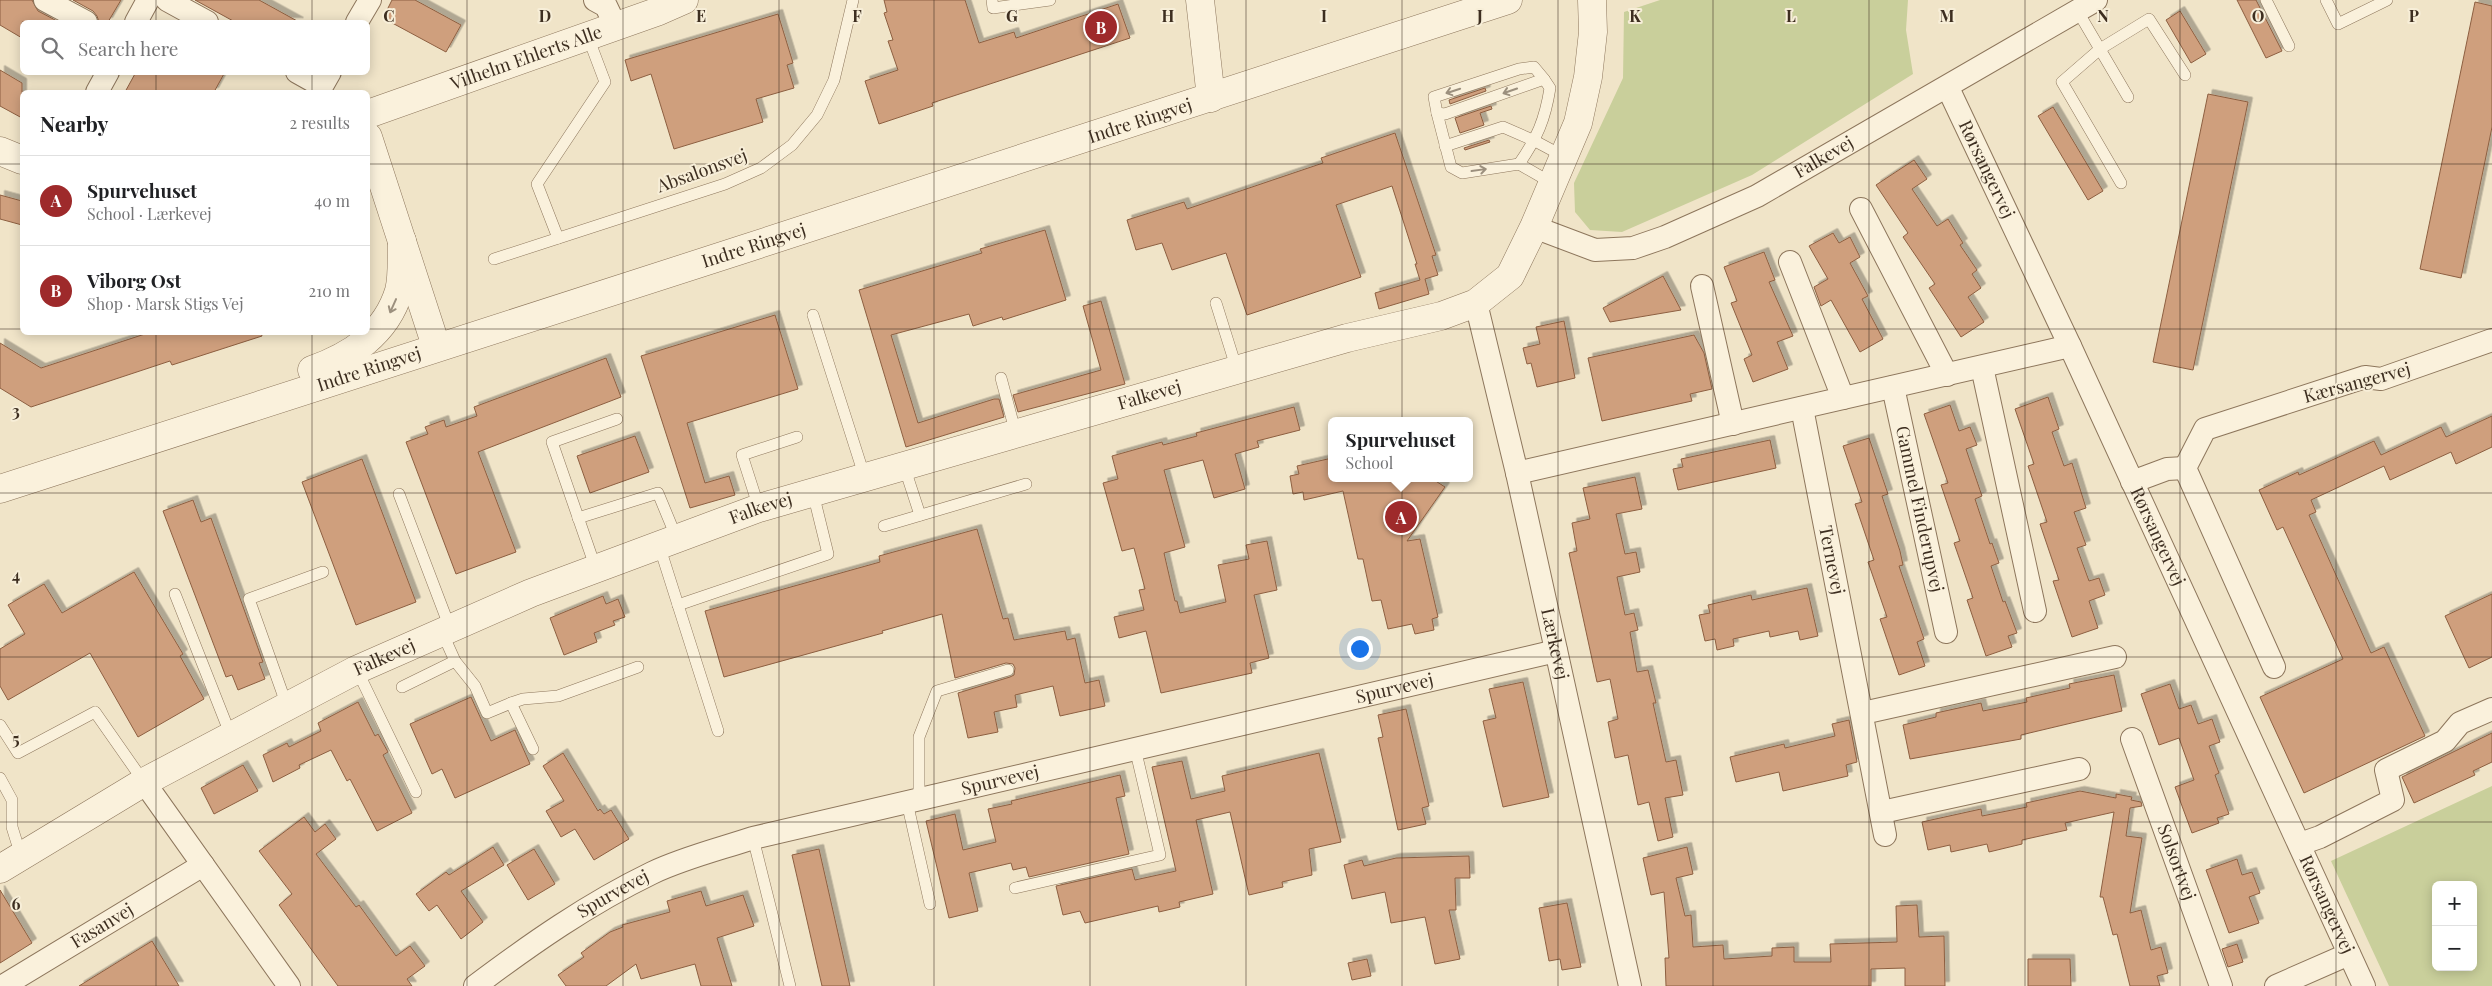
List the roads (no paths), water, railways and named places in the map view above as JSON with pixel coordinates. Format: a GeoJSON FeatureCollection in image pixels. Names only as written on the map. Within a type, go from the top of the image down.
{"type":"FeatureCollection","features":[{"type":"Feature","properties":{"kind":"street"},"geometry":{"type":"LineString","coordinates":[[44,0],[82,20]]}},
{"type":"Feature","properties":{"kind":"street"},"geometry":{"type":"LineString","coordinates":[[137,20],[148,0]]}},
{"type":"Feature","properties":{"kind":"street"},"geometry":{"type":"LineString","coordinates":[[167,0],[203,20]]}},
{"type":"Feature","properties":{"kind":"street"},"geometry":{"type":"LineString","coordinates":[[358,20],[370,0]]}},
{"type":"Feature","properties":{"kind":"street"},"geometry":{"type":"LineString","coordinates":[[595,0],[606,6],[616,27]]}},
{"type":"Feature","properties":{"kind":"street","name":"Vilhelm Ehlerts Alle"},"geometry":{"type":"LineString","coordinates":[[370,113],[616,27],[684,0]]}},
{"type":"Feature","properties":{"kind":"street"},"geometry":{"type":"LineString","coordinates":[[1200,0],[1211,98]]}},
{"type":"Feature","properties":{"kind":"street","name":"Indre Ringvej"},"geometry":{"type":"LineString","coordinates":[[0,489],[436,346],[1211,98],[1508,0]]}},
{"type":"Feature","properties":{"kind":"street","name":"Falkevej"},"geometry":{"type":"LineString","coordinates":[[11,862],[144,782],[356,670],[531,593],[760,508],[1347,338],[1441,316],[1476,303],[1510,276],[1534,228],[1578,123],[1588,77],[1593,32],[1592,0]]}},
{"type":"Feature","properties":{"kind":"street","name":"Falkevej"},"geometry":{"type":"LineString","coordinates":[[1534,228],[1595,250],[1633,248],[1665,237],[1758,196],[1948,88],[2086,5]]}},
{"type":"Feature","properties":{"kind":"street"},"geometry":{"type":"LineString","coordinates":[[98,90],[106,75]]}},
{"type":"Feature","properties":{"kind":"street"},"geometry":{"type":"LineString","coordinates":[[303,75],[322,86],[328,75]]}},
{"type":"Feature","properties":{"kind":"street","name":"Rørsangervej"},"geometry":{"type":"LineString","coordinates":[[1948,88],[2070,346],[2364,986]]}},
{"type":"Feature","properties":{"kind":"street"},"geometry":{"type":"LineString","coordinates":[[370,143],[436,346]]}},
{"type":"Feature","properties":{"kind":"street"},"geometry":{"type":"LineString","coordinates":[[0,151],[20,159]]}},
{"type":"Feature","properties":{"kind":"street"},"geometry":{"type":"LineString","coordinates":[[1861,209],[1947,374]]}},
{"type":"Feature","properties":{"kind":"street"},"geometry":{"type":"LineString","coordinates":[[250,407],[264,392],[286,380],[334,362],[357,349],[377,333],[391,311],[400,290],[402,241]]}},
{"type":"Feature","properties":{"kind":"street"},"geometry":{"type":"LineString","coordinates":[[1790,262],[1843,398]]}},
{"type":"Feature","properties":{"kind":"street"},"geometry":{"type":"LineString","coordinates":[[1702,286],[1733,424]]}},
{"type":"Feature","properties":{"kind":"street","name":"Lærkevej"},"geometry":{"type":"LineString","coordinates":[[1476,303],[1517,473],[1630,986]]}},
{"type":"Feature","properties":{"kind":"street","name":"Kærsangervej"},"geometry":{"type":"LineString","coordinates":[[2185,468],[2205,429],[2366,377],[2381,379],[2492,340]]}},
{"type":"Feature","properties":{"kind":"street"},"geometry":{"type":"LineString","coordinates":[[1517,473],[2070,346]]}},
{"type":"Feature","properties":{"kind":"street"},"geometry":{"type":"LineString","coordinates":[[1982,366],[2035,611]]}},
{"type":"Feature","properties":{"kind":"street","name":"Gammel Finderupvej"},"geometry":{"type":"LineString","coordinates":[[1893,387],[1946,632]]}},
{"type":"Feature","properties":{"kind":"street","name":"Ternevej"},"geometry":{"type":"LineString","coordinates":[[1802,408],[1863,713],[1885,835]]}},
{"type":"Feature","properties":{"kind":"street"},"geometry":{"type":"LineString","coordinates":[[2132,482],[2167,469],[2185,468],[2274,668]]}},
{"type":"Feature","properties":{"kind":"street","name":"Spurvevej"},"geometry":{"type":"LineString","coordinates":[[475,986],[536,940],[596,903],[654,872],[753,838],[1556,651]]}},
{"type":"Feature","properties":{"kind":"street"},"geometry":{"type":"LineString","coordinates":[[1863,713],[2115,657]]}},
{"type":"Feature","properties":{"kind":"street"},"geometry":{"type":"LineString","coordinates":[[2300,844],[2320,837],[2393,800],[2386,770],[2445,741],[2460,723],[2492,709]]}},
{"type":"Feature","properties":{"kind":"street","name":"Solsortvej"},"geometry":{"type":"LineString","coordinates":[[2132,739],[2222,986]]}},
{"type":"Feature","properties":{"kind":"street"},"geometry":{"type":"LineString","coordinates":[[1882,812],[2079,769]]}},
{"type":"Feature","properties":{"kind":"street"},"geometry":{"type":"LineString","coordinates":[[144,782],[289,986]]}},
{"type":"Feature","properties":{"kind":"street","name":"Fasanvej"},"geometry":{"type":"LineString","coordinates":[[3,986],[203,865]]}},
{"type":"Feature","properties":{"kind":"street"},"geometry":{"type":"LineString","coordinates":[[2276,986],[2349,954]]}},
{"type":"Feature","properties":{"kind":"lane","name":"Absalonsvej"},"geometry":{"type":"LineString","coordinates":[[494,259],[725,184],[761,168],[792,145],[817,115],[834,80],[853,0]]}},
{"type":"Feature","properties":{"kind":"lane"},"geometry":{"type":"LineString","coordinates":[[992,0],[993,8],[1050,0]]}},
{"type":"Feature","properties":{"kind":"lane"},"geometry":{"type":"LineString","coordinates":[[2266,0],[2289,46]]}},
{"type":"Feature","properties":{"kind":"lane"},"geometry":{"type":"LineString","coordinates":[[2326,0],[2338,24],[2387,0]]}},
{"type":"Feature","properties":{"kind":"lane"},"geometry":{"type":"LineString","coordinates":[[2086,5],[2100,49],[2128,97]]}},
{"type":"Feature","properties":{"kind":"lane"},"geometry":{"type":"LineString","coordinates":[[2121,183],[2062,82],[2100,49],[2150,19],[2186,75]]}},
{"type":"Feature","properties":{"kind":"lane"},"geometry":{"type":"LineString","coordinates":[[558,238],[537,184],[605,82],[588,37]]}},
{"type":"Feature","properties":{"kind":"lane"},"geometry":{"type":"LineString","coordinates":[[1519,164],[1535,141],[1546,115],[1550,88],[1534,66],[1519,69],[1434,97],[1451,167],[1462,173],[1519,164],[1552,183]]}},
{"type":"Feature","properties":{"kind":"lane"},"geometry":{"type":"LineString","coordinates":[[1437,113],[1446,114],[1544,79]]}},
{"type":"Feature","properties":{"kind":"lane"},"geometry":{"type":"LineString","coordinates":[[1445,146],[1503,127],[1563,156]]}},
{"type":"Feature","properties":{"kind":"lane"},"geometry":{"type":"LineString","coordinates":[[1216,303],[1236,370]]}},
{"type":"Feature","properties":{"kind":"lane"},"geometry":{"type":"LineString","coordinates":[[813,315],[865,478]]}},
{"type":"Feature","properties":{"kind":"lane"},"geometry":{"type":"LineString","coordinates":[[1001,378],[1016,434]]}},
{"type":"Feature","properties":{"kind":"lane"},"geometry":{"type":"LineString","coordinates":[[596,569],[552,442],[617,419]]}},
{"type":"Feature","properties":{"kind":"lane"},"geometry":{"type":"LineString","coordinates":[[760,508],[742,455],[797,437]]}},
{"type":"Feature","properties":{"kind":"lane"},"geometry":{"type":"LineString","coordinates":[[904,466],[920,515]]}},
{"type":"Feature","properties":{"kind":"lane"},"geometry":{"type":"LineString","coordinates":[[884,526],[1026,484]]}},
{"type":"Feature","properties":{"kind":"lane"},"geometry":{"type":"LineString","coordinates":[[578,518],[658,493],[678,605],[718,731]]}},
{"type":"Feature","properties":{"kind":"lane"},"geometry":{"type":"LineString","coordinates":[[678,605],[828,554],[813,493]]}},
{"type":"Feature","properties":{"kind":"lane"},"geometry":{"type":"LineString","coordinates":[[399,494],[455,661],[475,686],[487,713],[523,699],[558,696],[638,666]]}},
{"type":"Feature","properties":{"kind":"lane"},"geometry":{"type":"LineString","coordinates":[[287,706],[249,599],[323,572]]}},
{"type":"Feature","properties":{"kind":"lane"},"geometry":{"type":"LineString","coordinates":[[175,594],[231,736]]}},
{"type":"Feature","properties":{"kind":"lane"},"geometry":{"type":"LineString","coordinates":[[402,687],[455,661]]}},
{"type":"Feature","properties":{"kind":"lane"},"geometry":{"type":"LineString","coordinates":[[356,670],[416,792]]}},
{"type":"Feature","properties":{"kind":"lane"},"geometry":{"type":"LineString","coordinates":[[930,904],[913,800],[919,737],[937,691],[1008,670]]}},
{"type":"Feature","properties":{"kind":"lane"},"geometry":{"type":"LineString","coordinates":[[510,703],[533,749]]}},
{"type":"Feature","properties":{"kind":"lane"},"geometry":{"type":"LineString","coordinates":[[0,724],[18,753],[95,712],[144,782]]}},
{"type":"Feature","properties":{"kind":"lane"},"geometry":{"type":"LineString","coordinates":[[1015,888],[1160,855],[1135,748]]}},
{"type":"Feature","properties":{"kind":"lane"},"geometry":{"type":"LineString","coordinates":[[0,778],[12,800],[11,862]]}},
{"type":"Feature","properties":{"kind":"lane"},"geometry":{"type":"LineString","coordinates":[[753,838],[790,986]]}},
{"type":"Feature","properties":{"kind":"place","name":"Viborg Ost"},"geometry":{"type":"Point","coordinates":[1101,27]}},
{"type":"Feature","properties":{"kind":"place","name":"Spurvehuset"},"geometry":{"type":"Point","coordinates":[1401,517]}}]}
